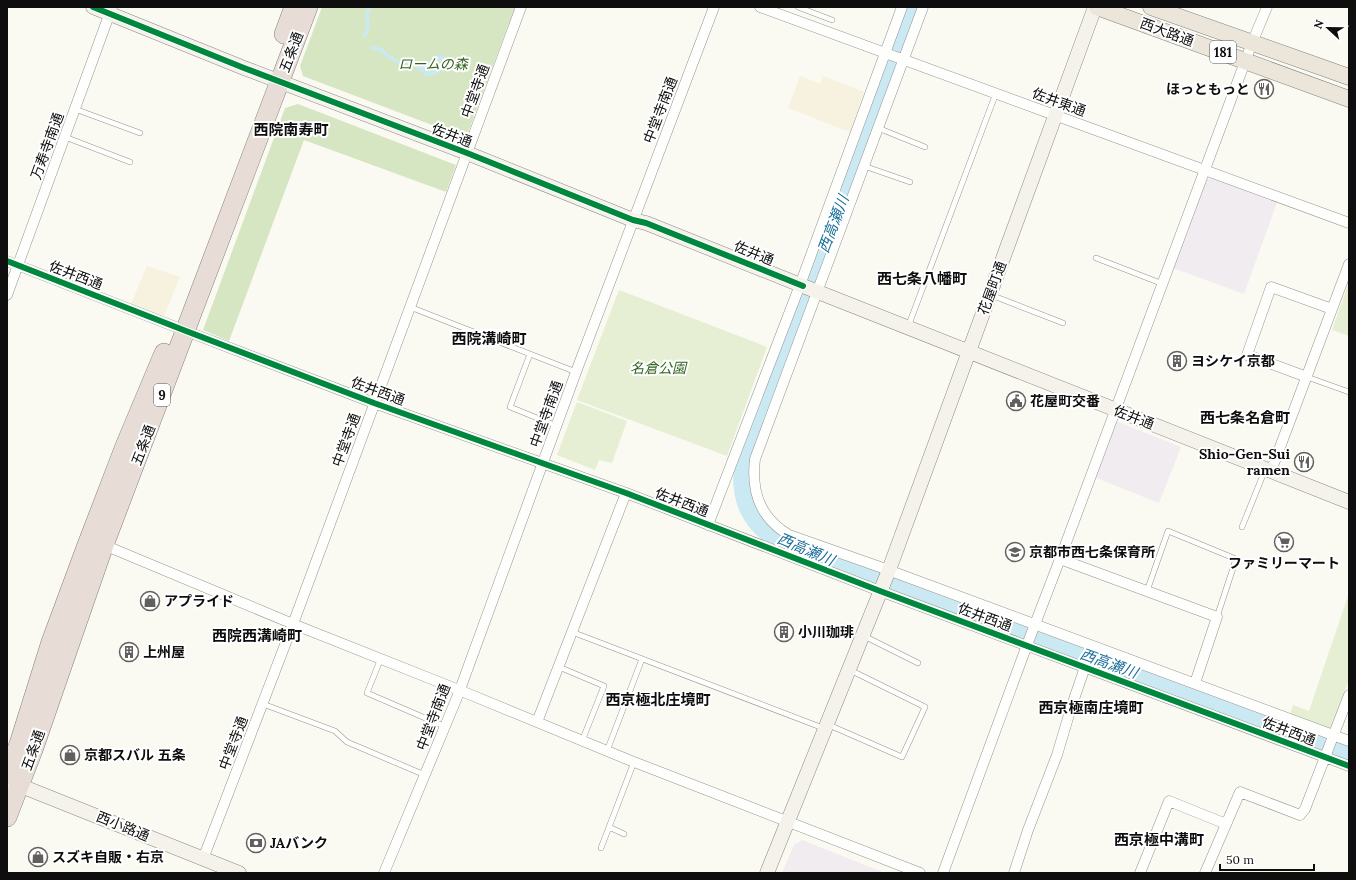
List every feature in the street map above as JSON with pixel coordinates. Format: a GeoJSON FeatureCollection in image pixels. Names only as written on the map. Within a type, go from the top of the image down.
{"type":"FeatureCollection","features":[{"type":"Feature","properties":{"kind":"highway","name":"五条通"},"geometry":{"type":"LineString","coordinates":[[274,79],[294,7]]}},
{"type":"Feature","properties":{"kind":"highway","name":"五条通"},"geometry":{"type":"LineString","coordinates":[[11,780],[104,545],[180,329],[274,79],[308,7]]}},
{"type":"Feature","properties":{"kind":"highway","name":"五条通"},"geometry":{"type":"LineString","coordinates":[[7,817],[11,780],[19,744],[51,642],[125,446],[155,378],[180,329]]}},
{"type":"Feature","properties":{"kind":"main road","name":"西大路通"},"geometry":{"type":"LineString","coordinates":[[1096,7],[1246,60],[1349,99]]}},
{"type":"Feature","properties":{"kind":"main road","name":"西大路通"},"geometry":{"type":"LineString","coordinates":[[1151,7],[1349,77]]}},
{"type":"Feature","properties":{"kind":"street","name":"佐井通"},"geometry":{"type":"LineString","coordinates":[[93,7],[111,10],[274,79],[467,153],[634,220],[646,223],[1349,502]]}},
{"type":"Feature","properties":{"kind":"street","name":"中堂寺通"},"geometry":{"type":"LineString","coordinates":[[203,859],[293,624],[521,7]]}},
{"type":"Feature","properties":{"kind":"street","name":"中堂寺南通"},"geometry":{"type":"LineString","coordinates":[[384,873],[446,727],[576,372],[714,7]]}},
{"type":"Feature","properties":{"kind":"street","name":"佐井東通"},"geometry":{"type":"LineString","coordinates":[[760,7],[1349,222]]}},
{"type":"Feature","properties":{"kind":"street"},"geometry":{"type":"LineString","coordinates":[[708,525],[801,285],[902,7]]}},
{"type":"Feature","properties":{"kind":"street"},"geometry":{"type":"LineString","coordinates":[[923,7],[755,459],[754,486],[763,512],[771,522],[789,535],[1195,683],[1349,741]]}},
{"type":"Feature","properties":{"kind":"street","name":"花屋町通"},"geometry":{"type":"LineString","coordinates":[[767,873],[827,727],[888,571],[1096,7]]}},
{"type":"Feature","properties":{"kind":"street"},"geometry":{"type":"LineString","coordinates":[[943,873],[1026,645],[1060,559],[1252,43],[1267,7]]}},
{"type":"Feature","properties":{"kind":"street","name":"万寿寺南通"},"geometry":{"type":"LineString","coordinates":[[7,295],[111,10]]}},
{"type":"Feature","properties":{"kind":"street","name":"佐井西通"},"geometry":{"type":"LineString","coordinates":[[7,261],[374,403],[626,493],[1349,766]]}},
{"type":"Feature","properties":{"kind":"street"},"geometry":{"type":"LineString","coordinates":[[1268,470],[1307,377],[1349,264]]}},
{"type":"Feature","properties":{"kind":"street"},"geometry":{"type":"LineString","coordinates":[[1307,377],[1246,355],[1271,287],[1332,309]]}},
{"type":"Feature","properties":{"kind":"street"},"geometry":{"type":"LineString","coordinates":[[537,722],[626,493]]}},
{"type":"Feature","properties":{"kind":"street"},"geometry":{"type":"LineString","coordinates":[[104,545],[293,624],[381,658],[634,762],[920,873]]}},
{"type":"Feature","properties":{"kind":"street"},"geometry":{"type":"LineString","coordinates":[[1060,559],[1217,617],[1195,683]]}},
{"type":"Feature","properties":{"kind":"street"},"geometry":{"type":"LineString","coordinates":[[1014,873],[1028,830],[1057,755],[1070,708],[1086,667]]}},
{"type":"Feature","properties":{"kind":"street"},"geometry":{"type":"LineString","coordinates":[[1205,873],[1240,792],[1300,815],[1305,808],[1326,757],[1349,695]]}},
{"type":"Feature","properties":{"kind":"street","name":"西小路通"},"geometry":{"type":"LineString","coordinates":[[11,780],[239,873]]}},
{"type":"Feature","properties":{"kind":"street"},"geometry":{"type":"LineString","coordinates":[[1140,873],[1169,801],[1226,824]]}},
{"type":"Feature","properties":{"kind":"lane"},"geometry":{"type":"LineString","coordinates":[[798,7],[832,20]]}},
{"type":"Feature","properties":{"kind":"lane"},"geometry":{"type":"LineString","coordinates":[[908,328],[996,93]]}},
{"type":"Feature","properties":{"kind":"lane"},"geometry":{"type":"LineString","coordinates":[[75,109],[140,133]]}},
{"type":"Feature","properties":{"kind":"lane"},"geometry":{"type":"LineString","coordinates":[[878,128],[925,147]]}},
{"type":"Feature","properties":{"kind":"lane"},"geometry":{"type":"LineString","coordinates":[[65,137],[130,162]]}},
{"type":"Feature","properties":{"kind":"lane"},"geometry":{"type":"LineString","coordinates":[[864,166],[910,182]]}},
{"type":"Feature","properties":{"kind":"lane"},"geometry":{"type":"LineString","coordinates":[[1096,258],[1163,284]]}},
{"type":"Feature","properties":{"kind":"lane"},"geometry":{"type":"LineString","coordinates":[[990,294],[1063,323]]}},
{"type":"Feature","properties":{"kind":"lane"},"geometry":{"type":"LineString","coordinates":[[410,307],[576,372]]}},
{"type":"Feature","properties":{"kind":"lane"},"geometry":{"type":"LineString","coordinates":[[530,354],[510,407],[557,426]]}},
{"type":"Feature","properties":{"kind":"lane"},"geometry":{"type":"LineString","coordinates":[[1307,377],[1349,392]]}},
{"type":"Feature","properties":{"kind":"lane"},"geometry":{"type":"LineString","coordinates":[[1242,527],[1268,470]]}},
{"type":"Feature","properties":{"kind":"lane"},"geometry":{"type":"LineString","coordinates":[[1147,591],[1168,531],[1236,559],[1217,617]]}},
{"type":"Feature","properties":{"kind":"lane"},"geometry":{"type":"LineString","coordinates":[[572,632],[827,727],[902,758],[925,707],[849,670]]}},
{"type":"Feature","properties":{"kind":"lane"},"geometry":{"type":"LineString","coordinates":[[863,636],[918,663]]}},
{"type":"Feature","properties":{"kind":"lane"},"geometry":{"type":"LineString","coordinates":[[381,658],[367,693],[446,727]]}},
{"type":"Feature","properties":{"kind":"lane"},"geometry":{"type":"LineString","coordinates":[[607,751],[642,659]]}},
{"type":"Feature","properties":{"kind":"lane"},"geometry":{"type":"LineString","coordinates":[[559,667],[604,686],[582,740]]}},
{"type":"Feature","properties":{"kind":"lane"},"geometry":{"type":"LineString","coordinates":[[263,704],[335,731],[347,742],[425,775]]}},
{"type":"Feature","properties":{"kind":"lane"},"geometry":{"type":"LineString","coordinates":[[601,848],[634,762]]}},
{"type":"Feature","properties":{"kind":"lane"},"geometry":{"type":"LineString","coordinates":[[609,827],[624,834]]}},
{"type":"Feature","properties":{"kind":"shaded area"},"geometry":{"type":"Polygon","coordinates":[[[800,76],[820,84],[823,76],[864,92],[850,132],[788,108],[800,76]]]}},
{"type":"Feature","properties":{"kind":"shaded area"},"geometry":{"type":"Polygon","coordinates":[[[1214,177],[1278,200],[1244,294],[1173,268],[1206,180],[1214,177]]]}},
{"type":"Feature","properties":{"kind":"shaded area"},"geometry":{"type":"Polygon","coordinates":[[[147,266],[180,277],[164,316],[131,304],[147,266]]]}},
{"type":"Feature","properties":{"kind":"shaded area"},"geometry":{"type":"Polygon","coordinates":[[[1116,421],[1181,447],[1159,503],[1094,477],[1116,421]]]}},
{"type":"Feature","properties":{"kind":"shaded area"},"geometry":{"type":"Polygon","coordinates":[[[802,840],[885,873],[782,873],[794,845],[802,840]]]}},
{"type":"Feature","properties":{"kind":"green space","name":"ロームの森"},"geometry":{"type":"Polygon","coordinates":[[[322,7],[515,7],[466,138],[303,76],[300,66],[322,7]]]}},
{"type":"Feature","properties":{"kind":"green space"},"geometry":{"type":"Polygon","coordinates":[[[298,104],[456,165],[446,192],[304,140],[229,341],[203,330],[285,108],[298,104]]]}},
{"type":"Feature","properties":{"kind":"green space"},"geometry":{"type":"Polygon","coordinates":[[[1349,282],[1349,336],[1332,330],[1349,282]]]}},
{"type":"Feature","properties":{"kind":"green space","name":"名倉公園"},"geometry":{"type":"Polygon","coordinates":[[[619,290],[767,347],[727,456],[577,400],[619,290]]]}},
{"type":"Feature","properties":{"kind":"green space"},"geometry":{"type":"Polygon","coordinates":[[[577,402],[627,421],[612,463],[599,460],[595,470],[557,455],[577,402]]]}},
{"type":"Feature","properties":{"kind":"green space"},"geometry":{"type":"Polygon","coordinates":[[[1349,593],[1349,680],[1331,728],[1326,730],[1292,717],[1290,714],[1293,705],[1309,711],[1349,593]]]}},
{"type":"Feature","properties":{"kind":"water"},"geometry":{"type":"Polygon","coordinates":[[[440,55],[445,56],[443,68],[440,72],[433,76],[425,75],[413,65],[431,62],[433,58],[440,55]],[[438,60],[427,68],[427,71],[434,71],[438,69],[441,66],[441,61],[438,60]]]}},
{"type":"Feature","properties":{"kind":"waterway"},"geometry":{"type":"LineString","coordinates":[[364,37],[368,27],[367,13],[370,7]]}},
{"type":"Feature","properties":{"kind":"waterway","name":"西高瀬川"},"geometry":{"type":"LineString","coordinates":[[914,7],[874,113],[818,270],[748,452],[744,482],[746,495],[756,518],[776,537],[790,544],[1349,753]]}},
{"type":"Feature","properties":{"kind":"waterway"},"geometry":{"type":"LineString","coordinates":[[372,48],[381,50],[396,61],[413,64]]}},
{"type":"Feature","properties":{"kind":"waterway","name":"西高瀬川"},"geometry":{"type":"LineString","coordinates":[[818,249],[821,261]]}},
{"type":"Feature","properties":{"kind":"waterway","name":"西高瀬川"},"geometry":{"type":"LineString","coordinates":[[759,405],[762,416]]}},
{"type":"Feature","properties":{"kind":"cycle path"},"geometry":{"type":"LineString","coordinates":[[93,7],[244,68],[467,153],[633,220],[646,223],[803,286]]}},
{"type":"Feature","properties":{"kind":"cycle path"},"geometry":{"type":"LineString","coordinates":[[7,261],[374,403],[626,493],[880,591],[1349,766]]}},
{"type":"Feature","properties":{"kind":"place","name":"ほっともっと"},"geometry":{"type":"Point","coordinates":[1264,89]}},
{"type":"Feature","properties":{"kind":"place","name":"ヨシケイ京都"},"geometry":{"type":"Point","coordinates":[1177,361]}},
{"type":"Feature","properties":{"kind":"place","name":"花屋町交番"},"geometry":{"type":"Point","coordinates":[1016,401]}},
{"type":"Feature","properties":{"kind":"place","name":"Shio-Gen-Sui ramen"},"geometry":{"type":"Point","coordinates":[1304,462]}},
{"type":"Feature","properties":{"kind":"place","name":"ファミリーマート"},"geometry":{"type":"Point","coordinates":[1284,542]}},
{"type":"Feature","properties":{"kind":"place","name":"京都市西七条保育所"},"geometry":{"type":"Point","coordinates":[1015,552]}},
{"type":"Feature","properties":{"kind":"place","name":"アプライド"},"geometry":{"type":"Point","coordinates":[150,601]}},
{"type":"Feature","properties":{"kind":"place","name":"小川珈琲"},"geometry":{"type":"Point","coordinates":[784,632]}},
{"type":"Feature","properties":{"kind":"place","name":"上州屋"},"geometry":{"type":"Point","coordinates":[129,652]}},
{"type":"Feature","properties":{"kind":"place","name":"京都スバル 五条"},"geometry":{"type":"Point","coordinates":[70,755]}},
{"type":"Feature","properties":{"kind":"place","name":"JAバンク"},"geometry":{"type":"Point","coordinates":[256,843]}},
{"type":"Feature","properties":{"kind":"place","name":"スズキ自販・右京"},"geometry":{"type":"Point","coordinates":[38,857]}},
{"type":"Feature","properties":{"kind":"district","name":"西院南寿町"},"geometry":{"type":"Point","coordinates":[291,129]}},
{"type":"Feature","properties":{"kind":"district","name":"西七条八幡町"},"geometry":{"type":"Point","coordinates":[922,278]}},
{"type":"Feature","properties":{"kind":"district","name":"西院溝崎町"},"geometry":{"type":"Point","coordinates":[489,338]}},
{"type":"Feature","properties":{"kind":"district","name":"西七条名倉町"},"geometry":{"type":"Point","coordinates":[1245,417]}},
{"type":"Feature","properties":{"kind":"district","name":"西院西溝崎町"},"geometry":{"type":"Point","coordinates":[257,635]}},
{"type":"Feature","properties":{"kind":"district","name":"西京極北庄境町"},"geometry":{"type":"Point","coordinates":[658,699]}},
{"type":"Feature","properties":{"kind":"district","name":"西京極南庄境町"},"geometry":{"type":"Point","coordinates":[1091,707]}},
{"type":"Feature","properties":{"kind":"district","name":"西京極中溝町"},"geometry":{"type":"Point","coordinates":[1159,839]}}]}
